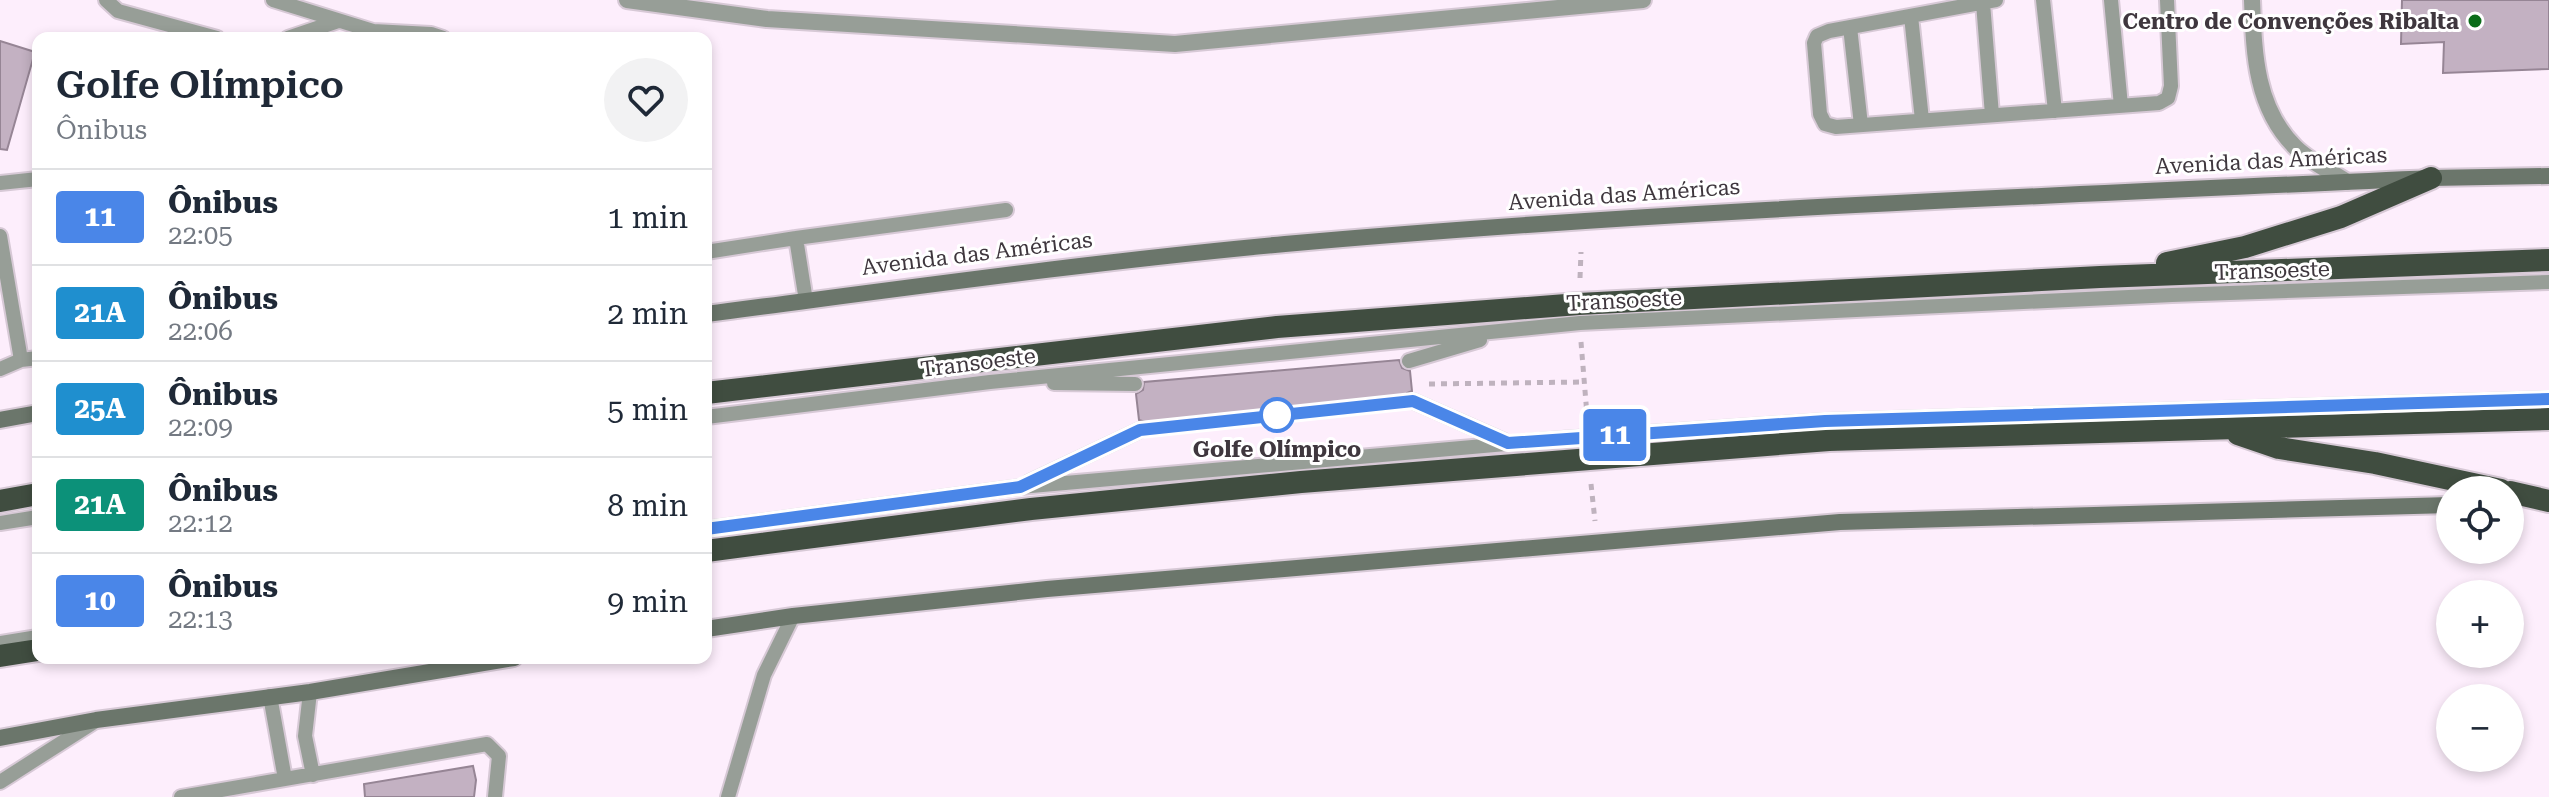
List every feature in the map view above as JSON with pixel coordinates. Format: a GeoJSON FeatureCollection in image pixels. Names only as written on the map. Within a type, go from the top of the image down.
{"type":"FeatureCollection","features":[{"type":"Feature","properties":{"kind":"highway"},"geometry":{"type":"LineString","coordinates":[[2100,277],[2245,247],[2341,217],[2431,178]]}},
{"type":"Feature","properties":{"kind":"highway"},"geometry":{"type":"LineString","coordinates":[[712,392],[1277,327],[1579,304],[2100,277],[2549,260]]}},
{"type":"Feature","properties":{"kind":"highway"},"geometry":{"type":"LineString","coordinates":[[712,550],[1031,509],[1829,440],[2549,419]]}},
{"type":"Feature","properties":{"kind":"highway"},"geometry":{"type":"LineString","coordinates":[[2221,428],[2279,448],[2436,476]]}},
{"type":"Feature","properties":{"kind":"highway"},"geometry":{"type":"LineString","coordinates":[[0,501],[32,495]]}},
{"type":"Feature","properties":{"kind":"highway"},"geometry":{"type":"LineString","coordinates":[[2524,496],[2549,502]]}},
{"type":"Feature","properties":{"kind":"highway"},"geometry":{"type":"LineString","coordinates":[[0,656],[32,651]]}},
{"type":"Feature","properties":{"kind":"main road","name":"Avenida das Américas"},"geometry":{"type":"LineString","coordinates":[[712,313],[979,278],[1283,244],[1608,220],[2431,178],[2549,176]]}},
{"type":"Feature","properties":{"kind":"main road"},"geometry":{"type":"LineString","coordinates":[[0,420],[32,414]]}},
{"type":"Feature","properties":{"kind":"main road"},"geometry":{"type":"LineString","coordinates":[[2524,503],[2549,502]]}},
{"type":"Feature","properties":{"kind":"main road"},"geometry":{"type":"LineString","coordinates":[[712,628],[793,616],[1047,589],[1840,522],[2436,505]]}},
{"type":"Feature","properties":{"kind":"main road"},"geometry":{"type":"LineString","coordinates":[[0,738],[96,720],[310,692],[478,664]]}},
{"type":"Feature","properties":{"kind":"street"},"geometry":{"type":"LineString","coordinates":[[627,0],[767,19],[1175,44],[1643,0]]}},
{"type":"Feature","properties":{"kind":"street"},"geometry":{"type":"LineString","coordinates":[[2252,0],[2255,66],[2270,114],[2295,147],[2347,182]]}},
{"type":"Feature","properties":{"kind":"lane"},"geometry":{"type":"LineString","coordinates":[[106,0],[118,11],[195,32]]}},
{"type":"Feature","properties":{"kind":"lane"},"geometry":{"type":"LineString","coordinates":[[273,0],[366,32]]}},
{"type":"Feature","properties":{"kind":"lane"},"geometry":{"type":"LineString","coordinates":[[2043,0],[2055,111]]}},
{"type":"Feature","properties":{"kind":"lane"},"geometry":{"type":"LineString","coordinates":[[2111,0],[2121,106]]}},
{"type":"Feature","properties":{"kind":"lane"},"geometry":{"type":"LineString","coordinates":[[1992,115],[1990,1],[1850,27],[1817,36],[1814,43],[1820,114],[1825,124],[1836,127],[2159,103],[2168,98],[2171,86],[2167,0]]}},
{"type":"Feature","properties":{"kind":"lane"},"geometry":{"type":"LineString","coordinates":[[1911,16],[1922,120]]}},
{"type":"Feature","properties":{"kind":"lane"},"geometry":{"type":"LineString","coordinates":[[306,32],[339,21]]}},
{"type":"Feature","properties":{"kind":"lane"},"geometry":{"type":"LineString","coordinates":[[1850,27],[1861,125]]}},
{"type":"Feature","properties":{"kind":"lane"},"geometry":{"type":"LineString","coordinates":[[0,183],[32,180]]}},
{"type":"Feature","properties":{"kind":"lane"},"geometry":{"type":"LineString","coordinates":[[712,251],[1006,210]]}},
{"type":"Feature","properties":{"kind":"lane"},"geometry":{"type":"LineString","coordinates":[[0,236],[21,360]]}},
{"type":"Feature","properties":{"kind":"lane"},"geometry":{"type":"LineString","coordinates":[[796,238],[806,301]]}},
{"type":"Feature","properties":{"kind":"lane","name":"Transoeste"},"geometry":{"type":"LineString","coordinates":[[712,416],[990,382],[1580,323],[2172,295],[2549,282]]}},
{"type":"Feature","properties":{"kind":"lane"},"geometry":{"type":"LineString","coordinates":[[1409,361],[1512,331]]}},
{"type":"Feature","properties":{"kind":"lane"},"geometry":{"type":"LineString","coordinates":[[0,369],[32,359]]}},
{"type":"Feature","properties":{"kind":"lane"},"geometry":{"type":"LineString","coordinates":[[990,382],[1135,384]]}},
{"type":"Feature","properties":{"kind":"lane"},"geometry":{"type":"LineString","coordinates":[[712,528],[1020,487],[1508,443],[1825,421],[2549,399]]}},
{"type":"Feature","properties":{"kind":"lane"},"geometry":{"type":"LineString","coordinates":[[1413,401],[1508,443]]}},
{"type":"Feature","properties":{"kind":"lane"},"geometry":{"type":"LineString","coordinates":[[1020,487],[1140,430]]}},
{"type":"Feature","properties":{"kind":"lane"},"geometry":{"type":"LineString","coordinates":[[0,523],[32,518]]}},
{"type":"Feature","properties":{"kind":"lane"},"geometry":{"type":"LineString","coordinates":[[728,797],[764,675],[793,616]]}},
{"type":"Feature","properties":{"kind":"lane"},"geometry":{"type":"LineString","coordinates":[[0,643],[32,638]]}},
{"type":"Feature","properties":{"kind":"lane"},"geometry":{"type":"LineString","coordinates":[[310,692],[305,736],[313,775]]}},
{"type":"Feature","properties":{"kind":"lane"},"geometry":{"type":"LineString","coordinates":[[270,696],[285,779]]}},
{"type":"Feature","properties":{"kind":"lane"},"geometry":{"type":"LineString","coordinates":[[0,782],[96,720]]}},
{"type":"Feature","properties":{"kind":"lane"},"geometry":{"type":"LineString","coordinates":[[181,797],[487,744],[499,756],[495,797]]}},
{"type":"Feature","properties":{"kind":"path"},"geometry":{"type":"LineString","coordinates":[[1579,291],[1581,252]]}},
{"type":"Feature","properties":{"kind":"path"},"geometry":{"type":"LineString","coordinates":[[1581,341],[1587,427]]}},
{"type":"Feature","properties":{"kind":"path"},"geometry":{"type":"LineString","coordinates":[[1427,384],[1584,382]]}},
{"type":"Feature","properties":{"kind":"path"},"geometry":{"type":"LineString","coordinates":[[1590,479],[1595,521]]}},
{"type":"Feature","properties":{"kind":"building","name":"Centro de Convenções Ribalta"},"geometry":{"type":"Polygon","coordinates":[[[2402,0],[2549,0],[2549,69],[2443,73],[2444,42],[2401,44],[2402,0]]]}},
{"type":"Feature","properties":{"kind":"building"},"geometry":{"type":"Polygon","coordinates":[[[0,41],[32,51],[32,62],[7,150],[0,149],[0,41]]]}},
{"type":"Feature","properties":{"kind":"building","name":"Golfe Olímpico"},"geometry":{"type":"Polygon","coordinates":[[[1399,360],[1402,368],[1410,371],[1412,391],[1403,401],[1407,409],[1150,431],[1146,422],[1139,420],[1136,394],[1143,390],[1144,382],[1399,360]]]}},
{"type":"Feature","properties":{"kind":"building"},"geometry":{"type":"Polygon","coordinates":[[[473,766],[476,780],[474,797],[365,797],[364,784],[473,766]]]}},
{"type":"Feature","properties":{"kind":"bus line","name":"11"},"geometry":{"type":"LineString","coordinates":[[712,528],[1020,487],[1140,430],[1413,401],[1508,443],[1825,421],[2549,399]]}},
{"type":"Feature","properties":{"kind":"place","name":"Centro de Convenções Ribalta"},"geometry":{"type":"Point","coordinates":[2475,21]}},
{"type":"Feature","properties":{"kind":"place","name":"Golfe Olímpico"},"geometry":{"type":"Point","coordinates":[1277,415]}}]}
